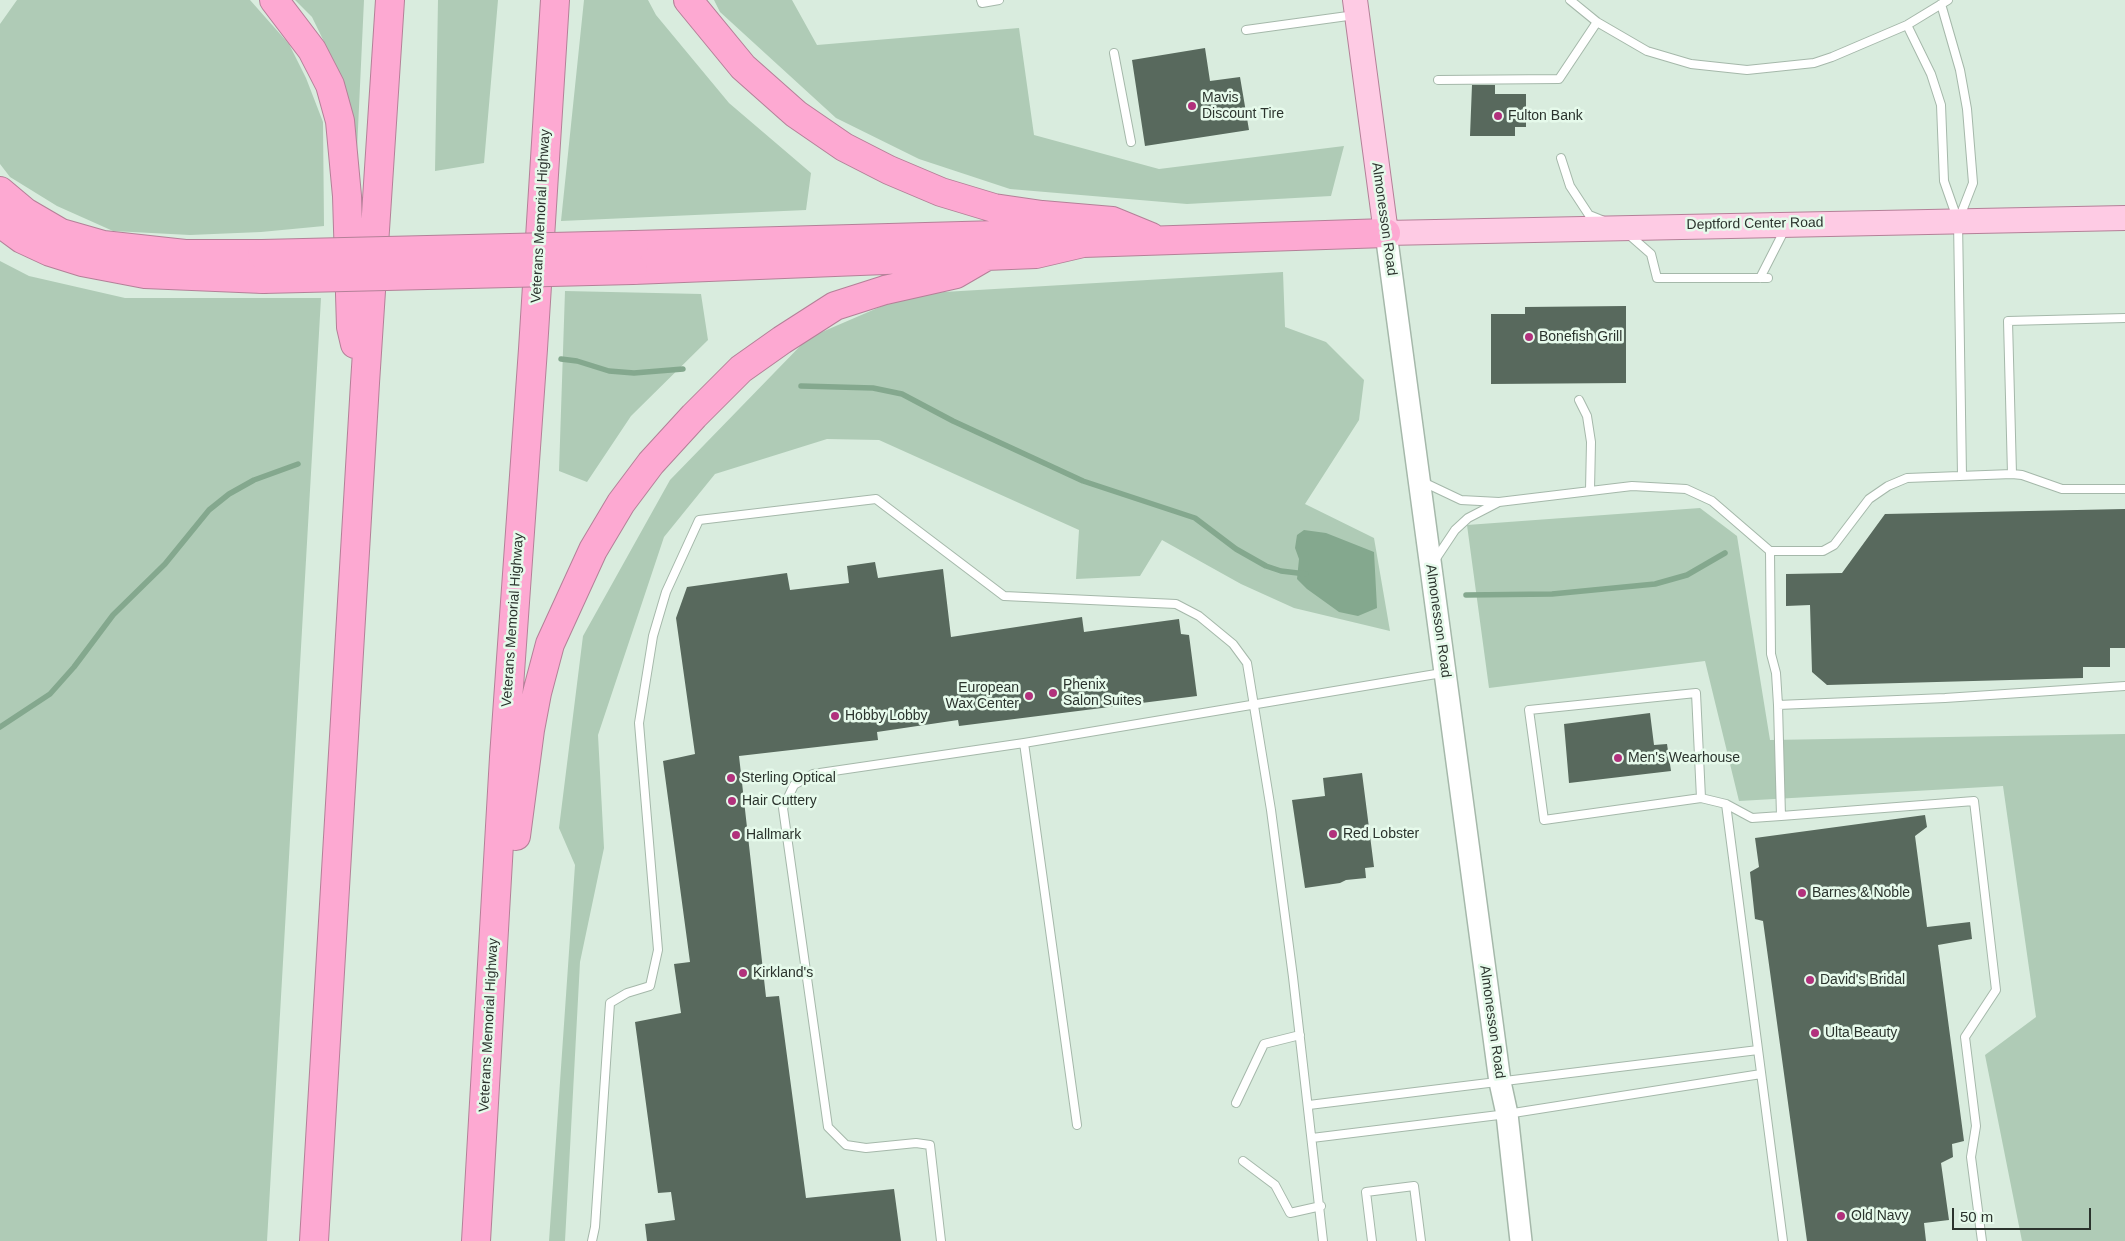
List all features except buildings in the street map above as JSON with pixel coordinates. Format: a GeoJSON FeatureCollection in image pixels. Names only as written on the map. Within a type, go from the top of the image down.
{"type":"FeatureCollection","features":[{"type":"Feature","properties":{"kind":"highway"},"geometry":{"type":"LineString","coordinates":[[274,0],[312,50],[330,85],[340,121],[347,196],[351,327],[365,383]]}},
{"type":"Feature","properties":{"kind":"highway"},"geometry":{"type":"LineString","coordinates":[[314,1241],[365,383],[390,0]]}},
{"type":"Feature","properties":{"kind":"highway","name":"Veterans Memorial Highway"},"geometry":{"type":"LineString","coordinates":[[476,1241],[504,756],[533,350],[555,0]]}},
{"type":"Feature","properties":{"kind":"highway"},"geometry":{"type":"LineString","coordinates":[[688,0],[743,67],[796,114],[844,147],[890,170],[941,192],[994,208],[1042,215],[1112,221],[1159,240]]}},
{"type":"Feature","properties":{"kind":"highway"},"geometry":{"type":"LineString","coordinates":[[0,191],[25,212],[61,233],[103,245],[185,254],[262,266]]}},
{"type":"Feature","properties":{"kind":"highway"},"geometry":{"type":"LineString","coordinates":[[0,223],[22,239],[82,262],[145,274],[262,266],[634,258],[987,256],[1036,254],[1084,243],[1386,233]]}},
{"type":"Feature","properties":{"kind":"highway"},"geometry":{"type":"LineString","coordinates":[[634,258],[1035,234],[1084,243]]}},
{"type":"Feature","properties":{"kind":"highway"},"geometry":{"type":"LineString","coordinates":[[484,1116],[499,1016],[519,812],[536,693],[550,644],[593,550],[621,503],[651,463],[741,369],[835,306],[885,290],[956,274],[987,256]]}},
{"type":"Feature","properties":{"kind":"main road","name":"Almonesson Road"},"geometry":{"type":"LineString","coordinates":[[1356,7],[1386,233]]}},
{"type":"Feature","properties":{"kind":"main road","name":"Deptford Center Road"},"geometry":{"type":"LineString","coordinates":[[1386,233],[2125,218]]}},
{"type":"Feature","properties":{"kind":"street","name":"Almonesson Road"},"geometry":{"type":"LineString","coordinates":[[1386,233],[1522,1241]]}},
{"type":"Feature","properties":{"kind":"lane"},"geometry":{"type":"LineString","coordinates":[[982,0],[982,3],[998,0]]}},
{"type":"Feature","properties":{"kind":"lane"},"geometry":{"type":"LineString","coordinates":[[1570,0],[1597,22],[1647,51],[1691,64],[1747,70],[1814,63],[1867,44],[1907,25],[1944,2],[1967,109],[1973,183],[1958,221]]}},
{"type":"Feature","properties":{"kind":"lane"},"geometry":{"type":"LineString","coordinates":[[1246,30],[1356,7]]}},
{"type":"Feature","properties":{"kind":"lane"},"geometry":{"type":"LineString","coordinates":[[1438,80],[1559,79],[1597,22]]}},
{"type":"Feature","properties":{"kind":"lane"},"geometry":{"type":"LineString","coordinates":[[1907,25],[1931,74],[1941,105],[1944,181],[1958,221],[1962,476]]}},
{"type":"Feature","properties":{"kind":"lane"},"geometry":{"type":"LineString","coordinates":[[1114,53],[1131,142]]}},
{"type":"Feature","properties":{"kind":"lane"},"geometry":{"type":"LineString","coordinates":[[1562,158],[1570,186],[1589,215],[1620,227],[1650,254],[1657,272],[1657,278],[1768,278]]}},
{"type":"Feature","properties":{"kind":"lane"},"geometry":{"type":"LineString","coordinates":[[1760,278],[1787,224]]}},
{"type":"Feature","properties":{"kind":"lane"},"geometry":{"type":"LineString","coordinates":[[2012,474],[2008,321],[2125,318]]}},
{"type":"Feature","properties":{"kind":"lane"},"geometry":{"type":"LineString","coordinates":[[1578,400],[1587,416],[1591,442],[1590,490]]}},
{"type":"Feature","properties":{"kind":"lane"},"geometry":{"type":"LineString","coordinates":[[1419,480],[1461,500],[1499,502],[1632,486],[1686,489],[1712,501],[1770,551],[1823,551],[1834,545],[1869,499],[1888,486],[1907,478],[2012,474],[2022,475],[2062,489],[2125,490]]}},
{"type":"Feature","properties":{"kind":"lane"},"geometry":{"type":"LineString","coordinates":[[592,1241],[595,1227],[610,1003],[627,993],[650,986],[658,950],[639,723],[653,636],[666,592],[699,520],[876,499],[1004,596],[1176,604],[1190,610],[1233,644],[1247,663],[1300,1035],[1324,1241]]}},
{"type":"Feature","properties":{"kind":"lane"},"geometry":{"type":"LineString","coordinates":[[1430,567],[1455,530],[1468,518],[1499,502]]}},
{"type":"Feature","properties":{"kind":"lane"},"geometry":{"type":"LineString","coordinates":[[1770,551],[1771,654],[1776,673],[1778,705],[1781,816]]}},
{"type":"Feature","properties":{"kind":"lane"},"geometry":{"type":"LineString","coordinates":[[941,1241],[930,1145],[916,1143],[866,1148],[846,1145],[828,1127],[783,808],[794,785],[813,774],[1024,743],[1444,672]]}},
{"type":"Feature","properties":{"kind":"lane"},"geometry":{"type":"LineString","coordinates":[[1778,705],[1945,698],[2125,686]]}},
{"type":"Feature","properties":{"kind":"lane"},"geometry":{"type":"LineString","coordinates":[[1702,798],[1696,693],[1530,710],[1544,820],[1702,798],[1726,804],[1752,818],[1974,801],[1996,990],[1965,1037],[1976,1126],[1971,1158],[1982,1241]]}},
{"type":"Feature","properties":{"kind":"lane"},"geometry":{"type":"LineString","coordinates":[[1024,743],[1077,1125]]}},
{"type":"Feature","properties":{"kind":"lane"},"geometry":{"type":"LineString","coordinates":[[1726,804],[1783,1241]]}},
{"type":"Feature","properties":{"kind":"lane"},"geometry":{"type":"LineString","coordinates":[[1236,1103],[1264,1044],[1300,1035]]}},
{"type":"Feature","properties":{"kind":"lane"},"geometry":{"type":"LineString","coordinates":[[1309,1105],[1758,1050]]}},
{"type":"Feature","properties":{"kind":"lane"},"geometry":{"type":"LineString","coordinates":[[1312,1138],[1506,1114],[1761,1074]]}},
{"type":"Feature","properties":{"kind":"lane"},"geometry":{"type":"LineString","coordinates":[[1243,1162],[1275,1185],[1290,1213],[1321,1206]]}},
{"type":"Feature","properties":{"kind":"lane"},"geometry":{"type":"LineString","coordinates":[[1372,1241],[1366,1192],[1414,1186],[1421,1241]]}},
{"type":"Feature","properties":{"kind":"shaded area"},"geometry":{"type":"Polygon","coordinates":[[[17,0],[250,0],[289,44],[306,78],[323,122],[324,226],[261,232],[190,235],[113,231],[57,206],[10,177],[0,164],[0,24],[17,0]]]}},
{"type":"Feature","properties":{"kind":"shaded area"},"geometry":{"type":"Polygon","coordinates":[[[295,0],[364,0],[357,150],[347,103],[331,56],[312,17],[295,0]]]}},
{"type":"Feature","properties":{"kind":"shaded area"},"geometry":{"type":"Polygon","coordinates":[[[438,0],[498,0],[484,163],[435,171],[438,0]]]}},
{"type":"Feature","properties":{"kind":"shaded area"},"geometry":{"type":"Polygon","coordinates":[[[584,0],[648,0],[656,15],[729,103],[811,173],[806,210],[561,221],[584,0]]]}},
{"type":"Feature","properties":{"kind":"shaded area"},"geometry":{"type":"Polygon","coordinates":[[[714,0],[792,0],[817,45],[1019,28],[1034,135],[1159,169],[1344,146],[1331,196],[1187,204],[1010,189],[919,159],[836,118],[720,12],[714,0]]]}},
{"type":"Feature","properties":{"kind":"shaded area"},"geometry":{"type":"Polygon","coordinates":[[[0,261],[29,276],[125,298],[321,298],[267,1241],[0,1241],[0,261]]]}},
{"type":"Feature","properties":{"kind":"shaded area"},"geometry":{"type":"Polygon","coordinates":[[[1283,272],[1285,327],[1326,342],[1364,380],[1359,420],[1305,504],[1374,538],[1390,631],[1294,608],[1241,584],[1162,540],[1140,576],[1076,579],[1079,530],[879,440],[827,439],[715,474],[664,537],[598,735],[604,848],[580,962],[565,1241],[549,1241],[575,865],[559,828],[583,636],[670,480],[808,338],[910,294],[1283,272]]]}},
{"type":"Feature","properties":{"kind":"shaded area"},"geometry":{"type":"Polygon","coordinates":[[[565,291],[701,294],[708,340],[631,416],[587,482],[559,471],[565,291]]]}},
{"type":"Feature","properties":{"kind":"shaded area"},"geometry":{"type":"Polygon","coordinates":[[[1700,508],[1737,536],[1770,740],[2125,734],[2125,1241],[2022,1241],[1985,1055],[2036,1017],[2003,786],[1739,801],[1705,661],[1489,688],[1467,525],[1700,508]]]}},
{"type":"Feature","properties":{"kind":"shaded area"},"geometry":{"type":"Polygon","coordinates":[[[1304,530],[1326,533],[1374,552],[1377,608],[1358,616],[1339,612],[1307,589],[1297,579],[1299,559],[1295,548],[1297,535],[1304,530]]]}},
{"type":"Feature","properties":{"kind":"waterway"},"geometry":{"type":"LineString","coordinates":[[561,359],[577,361],[609,371],[634,373],[683,369]]}},
{"type":"Feature","properties":{"kind":"waterway"},"geometry":{"type":"LineString","coordinates":[[801,386],[873,388],[902,394],[953,421],[1083,481],[1195,518],[1236,549],[1266,566],[1281,571],[1306,574]]}},
{"type":"Feature","properties":{"kind":"waterway"},"geometry":{"type":"LineString","coordinates":[[0,727],[50,694],[74,667],[113,615],[165,564],[209,510],[229,494],[254,480],[298,464]]}},
{"type":"Feature","properties":{"kind":"waterway"},"geometry":{"type":"LineString","coordinates":[[1466,595],[1552,594],[1655,584],[1687,575],[1725,553]]}},
{"type":"Feature","properties":{"kind":"place","name":"Mavis Discount Tire"},"geometry":{"type":"Point","coordinates":[1192,106]}},
{"type":"Feature","properties":{"kind":"place","name":"Fulton Bank"},"geometry":{"type":"Point","coordinates":[1498,116]}},
{"type":"Feature","properties":{"kind":"place","name":"Bonefish Grill"},"geometry":{"type":"Point","coordinates":[1529,337]}},
{"type":"Feature","properties":{"kind":"place","name":"Phenix Salon Suites"},"geometry":{"type":"Point","coordinates":[1053,693]}},
{"type":"Feature","properties":{"kind":"place","name":"European Wax Center"},"geometry":{"type":"Point","coordinates":[1029,696]}},
{"type":"Feature","properties":{"kind":"place","name":"Hobby Lobby"},"geometry":{"type":"Point","coordinates":[835,716]}},
{"type":"Feature","properties":{"kind":"place","name":"Men's Wearhouse"},"geometry":{"type":"Point","coordinates":[1618,758]}},
{"type":"Feature","properties":{"kind":"place","name":"Sterling Optical"},"geometry":{"type":"Point","coordinates":[731,778]}},
{"type":"Feature","properties":{"kind":"place","name":"Hair Cuttery"},"geometry":{"type":"Point","coordinates":[732,801]}},
{"type":"Feature","properties":{"kind":"place","name":"Red Lobster"},"geometry":{"type":"Point","coordinates":[1333,834]}},
{"type":"Feature","properties":{"kind":"place","name":"Hallmark"},"geometry":{"type":"Point","coordinates":[736,835]}},
{"type":"Feature","properties":{"kind":"place","name":"Barnes & Noble"},"geometry":{"type":"Point","coordinates":[1802,893]}},
{"type":"Feature","properties":{"kind":"place","name":"Kirkland's"},"geometry":{"type":"Point","coordinates":[743,973]}},
{"type":"Feature","properties":{"kind":"place","name":"David's Bridal"},"geometry":{"type":"Point","coordinates":[1810,980]}},
{"type":"Feature","properties":{"kind":"place","name":"Ulta Beauty"},"geometry":{"type":"Point","coordinates":[1815,1033]}},
{"type":"Feature","properties":{"kind":"place","name":"Old Navy"},"geometry":{"type":"Point","coordinates":[1841,1216]}}]}
